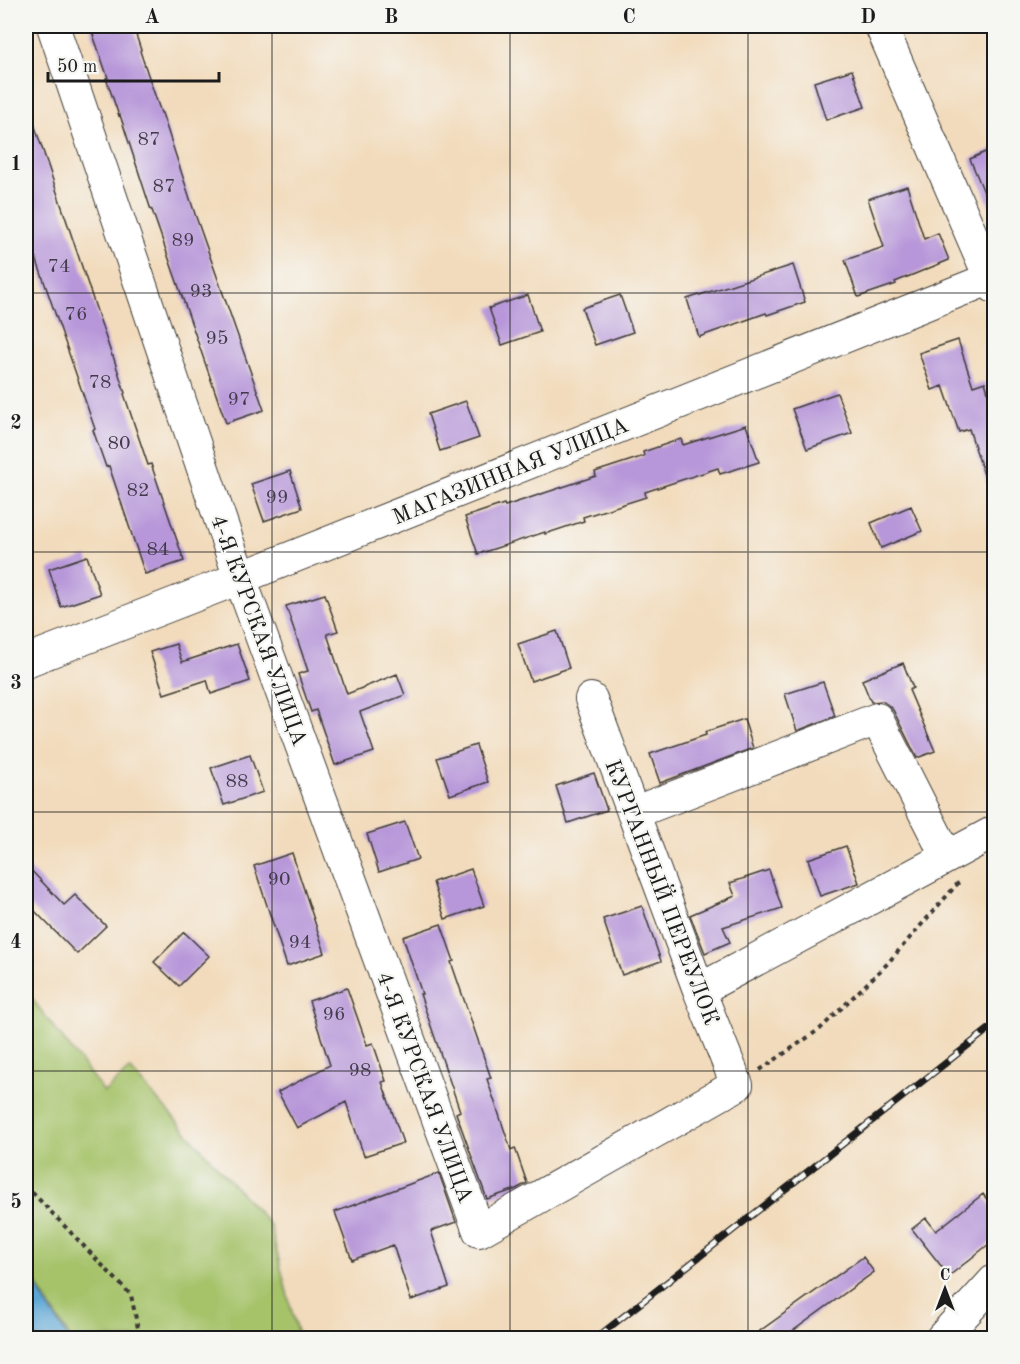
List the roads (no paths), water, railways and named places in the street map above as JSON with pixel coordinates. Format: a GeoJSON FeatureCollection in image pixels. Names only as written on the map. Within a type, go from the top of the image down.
{"type":"FeatureCollection","features":[{"type":"Feature","properties":{"kind":"street","name":"4-Я КУРСКАЯ УЛИЦА"},"geometry":{"type":"LineString","coordinates":[[53,26],[240,578],[478,1232],[737,1085]]}},
{"type":"Feature","properties":{"kind":"street"},"geometry":{"type":"LineString","coordinates":[[881,26],[993,281]]}},
{"type":"Feature","properties":{"kind":"street","name":"МАГАЗИННАЯ УЛИЦА"},"geometry":{"type":"LineString","coordinates":[[26,661],[993,281]]}},
{"type":"Feature","properties":{"kind":"street","name":"КУРГАННЫЙ ПЕРЕУЛОК"},"geometry":{"type":"LineString","coordinates":[[591,699],[699,990],[737,1085]]}},
{"type":"Feature","properties":{"kind":"street"},"geometry":{"type":"LineString","coordinates":[[633,813],[877,719],[955,867]]}},
{"type":"Feature","properties":{"kind":"street"},"geometry":{"type":"LineString","coordinates":[[699,990],[955,867],[994,832]]}},
{"type":"Feature","properties":{"kind":"street"},"geometry":{"type":"LineString","coordinates":[[942,1338],[994,1281]]}},
{"type":"Feature","properties":{"kind":"water"},"geometry":{"type":"Polygon","coordinates":[[[26,1273],[32,1280],[68,1338],[26,1338],[26,1273]]]}},
{"type":"Feature","properties":{"kind":"railway"},"geometry":{"type":"LineString","coordinates":[[596,1338],[994,1025]]}}]}
